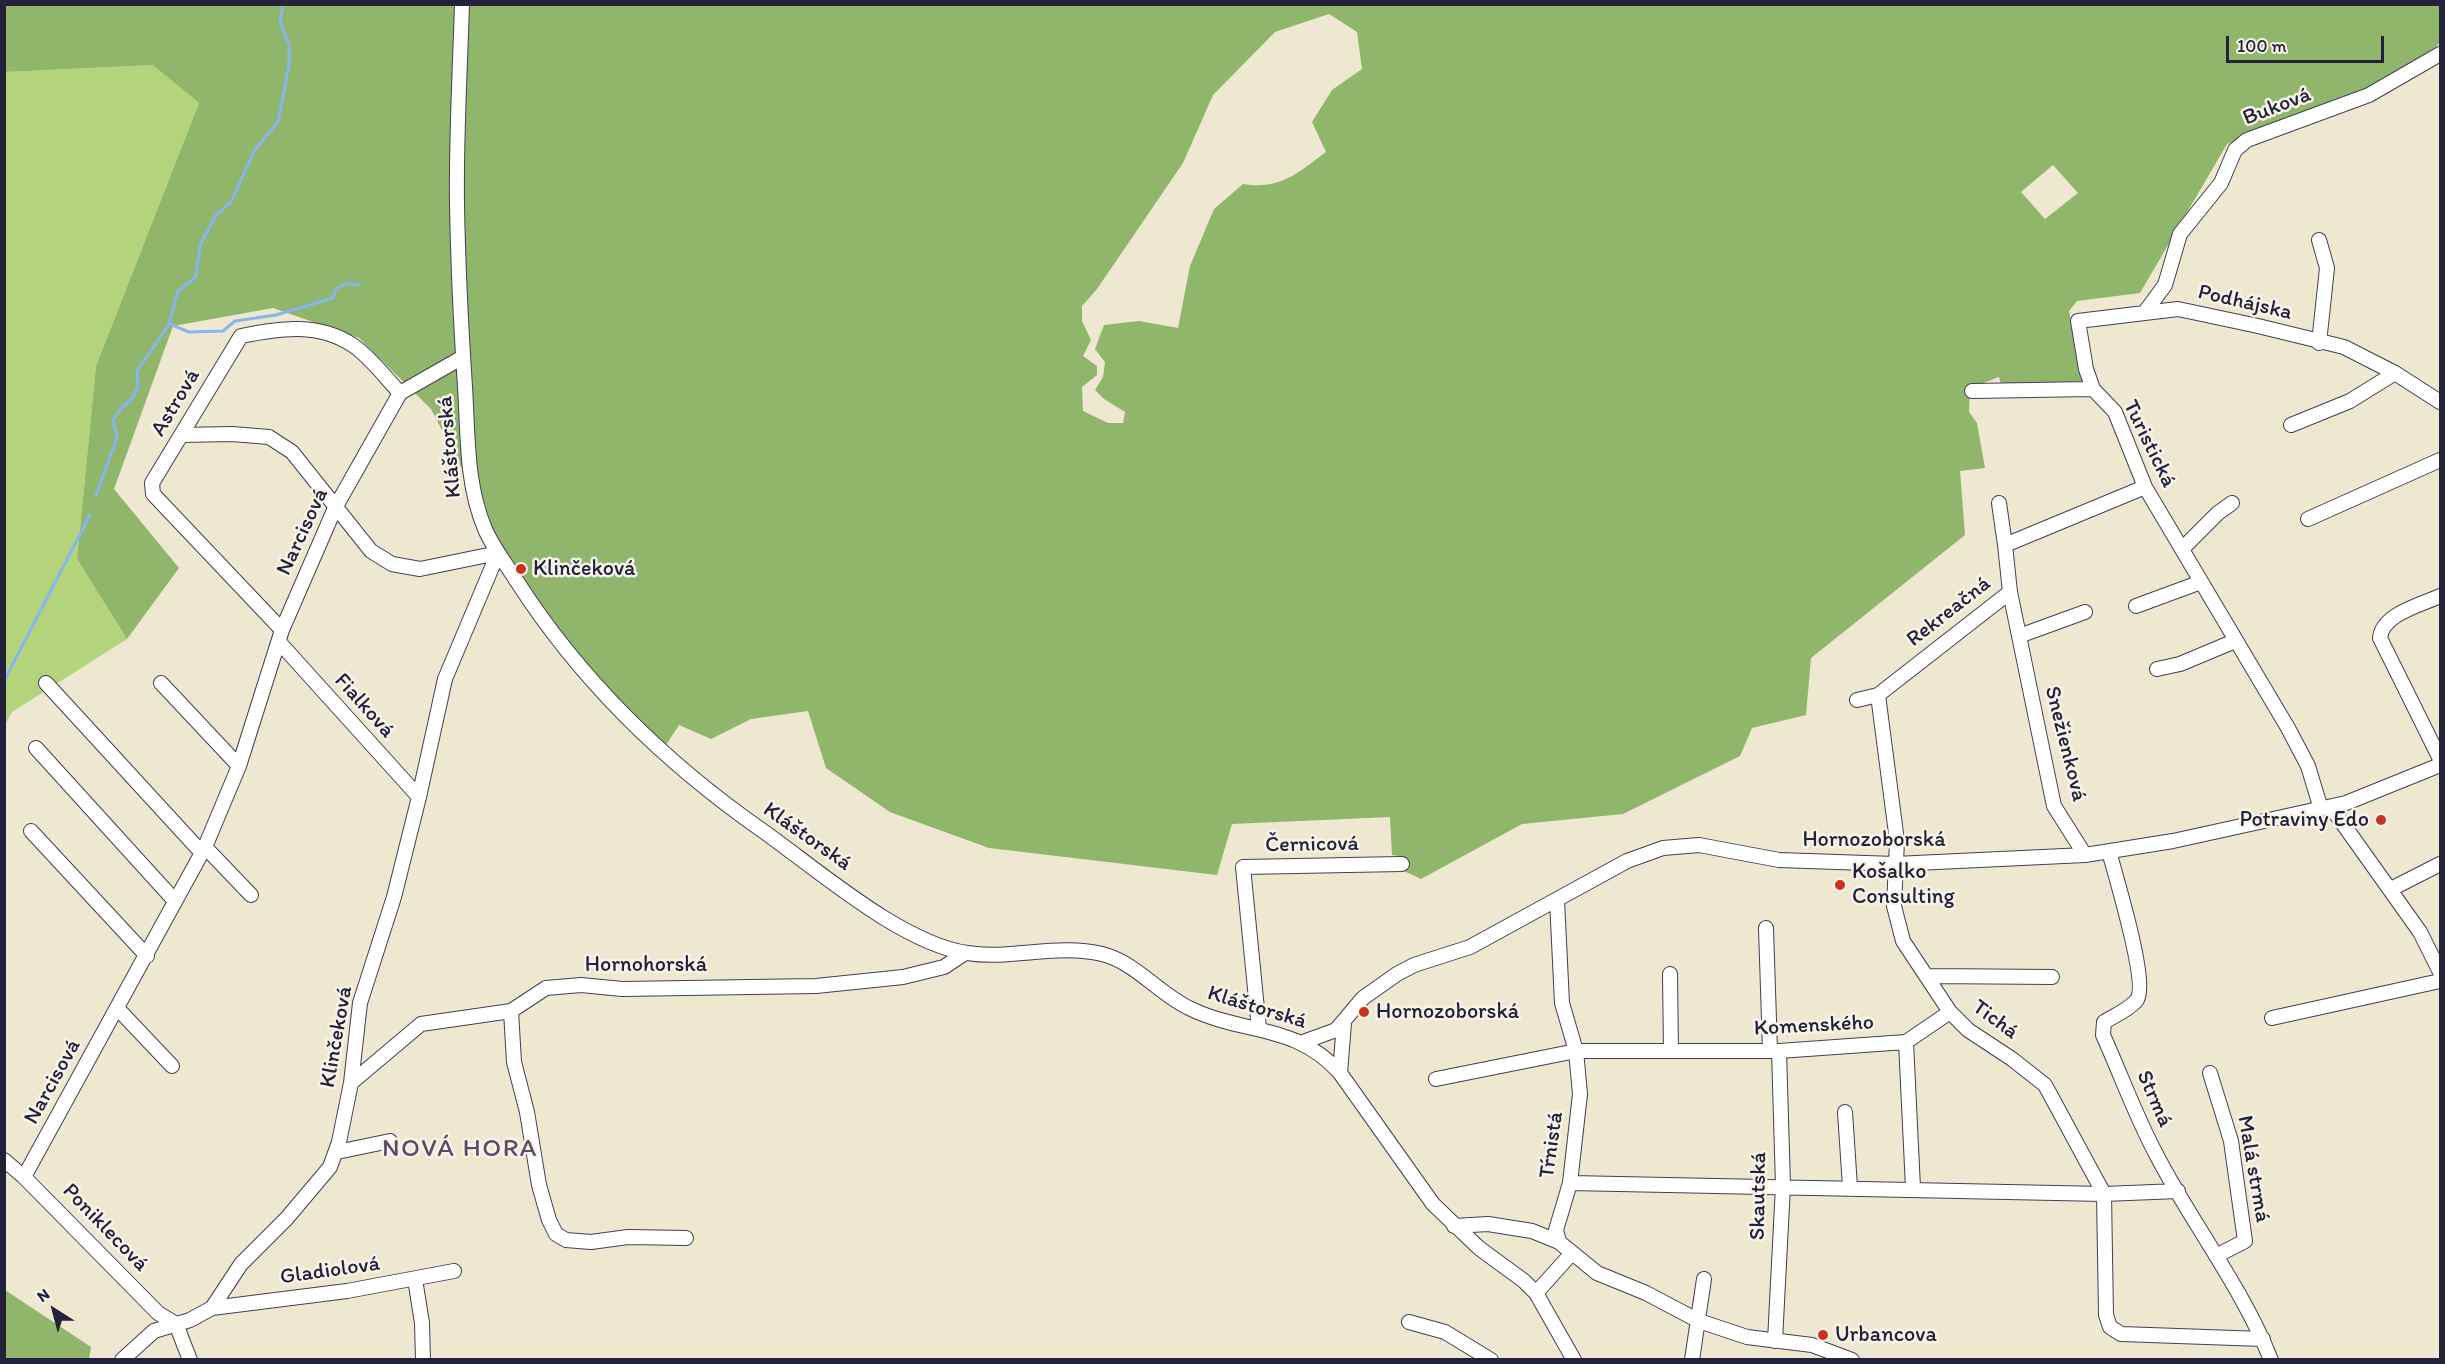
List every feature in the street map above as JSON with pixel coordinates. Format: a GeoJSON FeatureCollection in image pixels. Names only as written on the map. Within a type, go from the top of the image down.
{"type":"FeatureCollection","features":[{"type":"Feature","properties":{"kind":"street","name":"Kláštorská"},"geometry":{"type":"LineString","coordinates":[[462,4],[457,202],[463,357],[475,502],[485,531],[498,553],[579,668],[637,729],[731,809],[883,917],[927,941],[965,953],[1077,950],[1103,954],[1128,966],[1173,1000],[1191,1009],[1213,1018],[1303,1042],[1323,1054],[1340,1073],[1424,1192],[1454,1226],[1536,1293],[1574,1359]]}},
{"type":"Feature","properties":{"kind":"street","name":"Buková"},"geometry":{"type":"LineString","coordinates":[[2145,312],[2165,285],[2180,234],[2221,183],[2235,150],[2247,140],[2369,95],[2440,54]]}},
{"type":"Feature","properties":{"kind":"street"},"geometry":{"type":"LineString","coordinates":[[2319,240],[2327,268],[2319,343]]}},
{"type":"Feature","properties":{"kind":"street","name":"Podhájska"},"geometry":{"type":"LineString","coordinates":[[2078,321],[2178,309],[2344,348],[2395,373],[2440,402]]}},
{"type":"Feature","properties":{"kind":"street","name":"Turistická"},"geometry":{"type":"LineString","coordinates":[[2078,321],[2093,389],[2115,412],[2145,487],[2308,766],[2326,808],[2391,889],[2420,932],[2440,972]]}},
{"type":"Feature","properties":{"kind":"street","name":"Astrová"},"geometry":{"type":"LineString","coordinates":[[153,494],[152,483],[241,336],[302,328],[330,334],[355,347],[400,393]]}},
{"type":"Feature","properties":{"kind":"street"},"geometry":{"type":"LineString","coordinates":[[400,393],[463,357]]}},
{"type":"Feature","properties":{"kind":"street"},"geometry":{"type":"LineString","coordinates":[[2290,425],[2350,401],[2395,373]]}},
{"type":"Feature","properties":{"kind":"street"},"geometry":{"type":"LineString","coordinates":[[1972,391],[2093,389]]}},
{"type":"Feature","properties":{"kind":"street","name":"Narcisová"},"geometry":{"type":"LineString","coordinates":[[24,1177],[204,850],[239,766],[280,636],[335,508],[400,393]]}},
{"type":"Feature","properties":{"kind":"street"},"geometry":{"type":"LineString","coordinates":[[181,435],[232,434],[268,437],[292,452],[371,551],[392,564],[420,569],[498,553]]}},
{"type":"Feature","properties":{"kind":"street"},"geometry":{"type":"LineString","coordinates":[[2308,519],[2440,460]]}},
{"type":"Feature","properties":{"kind":"street"},"geometry":{"type":"LineString","coordinates":[[2005,545],[2145,487]]}},
{"type":"Feature","properties":{"kind":"street","name":"Fialková"},"geometry":{"type":"LineString","coordinates":[[153,494],[419,797]]}},
{"type":"Feature","properties":{"kind":"street","name":"Rekreačná"},"geometry":{"type":"LineString","coordinates":[[1857,700],[1878,695],[2010,592],[1999,503]]}},
{"type":"Feature","properties":{"kind":"street"},"geometry":{"type":"LineString","coordinates":[[2182,549],[2218,513],[2232,503]]}},
{"type":"Feature","properties":{"kind":"street","name":"Klinčeková"},"geometry":{"type":"LineString","coordinates":[[212,1308],[241,1264],[287,1218],[330,1167],[337,1152],[351,1083],[360,1003],[394,897],[445,679],[498,553]]}},
{"type":"Feature","properties":{"kind":"street"},"geometry":{"type":"LineString","coordinates":[[2136,606],[2201,582]]}},
{"type":"Feature","properties":{"kind":"street","name":"Snežienková"},"geometry":{"type":"LineString","coordinates":[[2010,592],[2055,806],[2085,855]]}},
{"type":"Feature","properties":{"kind":"street"},"geometry":{"type":"LineString","coordinates":[[2440,597],[2388,621],[2381,628],[2380,638],[2440,759]]}},
{"type":"Feature","properties":{"kind":"street"},"geometry":{"type":"LineString","coordinates":[[2019,636],[2085,612]]}},
{"type":"Feature","properties":{"kind":"street"},"geometry":{"type":"LineString","coordinates":[[2157,669],[2180,664],[2235,641]]}},
{"type":"Feature","properties":{"kind":"street"},"geometry":{"type":"LineString","coordinates":[[46,683],[204,850],[251,895]]}},
{"type":"Feature","properties":{"kind":"street"},"geometry":{"type":"LineString","coordinates":[[161,683],[239,766]]}},
{"type":"Feature","properties":{"kind":"street"},"geometry":{"type":"LineString","coordinates":[[1878,695],[1897,841],[1895,864]]}},
{"type":"Feature","properties":{"kind":"street"},"geometry":{"type":"LineString","coordinates":[[36,748],[175,902]]}},
{"type":"Feature","properties":{"kind":"street","name":"Hornozoborská"},"geometry":{"type":"LineString","coordinates":[[1303,1042],[1326,1036],[1344,1023],[1363,998],[1397,974],[1414,965],[1470,947],[1627,861],[1663,848],[1699,845],[1779,860],[1895,864],[2085,855],[2173,841],[2362,799],[2440,765]]}},
{"type":"Feature","properties":{"kind":"street"},"geometry":{"type":"LineString","coordinates":[[31,831],[147,956]]}},
{"type":"Feature","properties":{"kind":"street","name":"Strmá"},"geometry":{"type":"LineString","coordinates":[[2109,851],[2139,965],[2140,992],[2137,1000],[2104,1022],[2103,1035],[2157,1156],[2263,1339],[2271,1359]]}},
{"type":"Feature","properties":{"kind":"street","name":"Černicová"},"geometry":{"type":"LineString","coordinates":[[1260,1029],[1243,867],[1401,864]]}},
{"type":"Feature","properties":{"kind":"street","name":"Tichá"},"geometry":{"type":"LineString","coordinates":[[1895,864],[1894,906],[1904,941],[1929,976],[1950,1012],[1968,1030],[2013,1059],[2045,1085],[2104,1194]]}},
{"type":"Feature","properties":{"kind":"street"},"geometry":{"type":"LineString","coordinates":[[2391,889],[2440,864]]}},
{"type":"Feature","properties":{"kind":"street","name":"Tŕnistá"},"geometry":{"type":"LineString","coordinates":[[1557,900],[1562,1003],[1576,1051],[1580,1094],[1570,1183],[1556,1230],[1559,1242]]}},
{"type":"Feature","properties":{"kind":"street","name":"Skautská"},"geometry":{"type":"LineString","coordinates":[[1766,928],[1783,1186],[1775,1341]]}},
{"type":"Feature","properties":{"kind":"street","name":"Hornohorská"},"geometry":{"type":"LineString","coordinates":[[351,1083],[421,1024],[511,1011],[546,988],[580,985],[622,989],[816,986],[903,977],[944,967],[965,953]]}},
{"type":"Feature","properties":{"kind":"street"},"geometry":{"type":"LineString","coordinates":[[1670,974],[1671,1051]]}},
{"type":"Feature","properties":{"kind":"street"},"geometry":{"type":"LineString","coordinates":[[1929,976],[2052,977]]}},
{"type":"Feature","properties":{"kind":"street"},"geometry":{"type":"LineString","coordinates":[[2272,1018],[2440,981]]}},
{"type":"Feature","properties":{"kind":"street"},"geometry":{"type":"LineString","coordinates":[[118,1009],[172,1066]]}},
{"type":"Feature","properties":{"kind":"street"},"geometry":{"type":"LineString","coordinates":[[511,1011],[514,1062],[527,1112],[539,1185],[549,1220],[556,1234],[566,1240],[591,1242],[628,1237],[686,1238]]}},
{"type":"Feature","properties":{"kind":"street","name":"Komenského"},"geometry":{"type":"LineString","coordinates":[[1576,1051],[1774,1051],[1906,1042],[1950,1012]]}},
{"type":"Feature","properties":{"kind":"street"},"geometry":{"type":"LineString","coordinates":[[1340,1073],[1344,1023]]}},
{"type":"Feature","properties":{"kind":"street"},"geometry":{"type":"LineString","coordinates":[[1906,1042],[1913,1188]]}},
{"type":"Feature","properties":{"kind":"street"},"geometry":{"type":"LineString","coordinates":[[1436,1079],[1576,1051]]}},
{"type":"Feature","properties":{"kind":"street","name":"Malá strmá"},"geometry":{"type":"LineString","coordinates":[[2210,1073],[2231,1141],[2245,1241],[2216,1256]]}},
{"type":"Feature","properties":{"kind":"street"},"geometry":{"type":"LineString","coordinates":[[1845,1112],[1850,1187]]}},
{"type":"Feature","properties":{"kind":"street"},"geometry":{"type":"LineString","coordinates":[[337,1152],[390,1141]]}},
{"type":"Feature","properties":{"kind":"street","name":"Poniklecová"},"geometry":{"type":"LineString","coordinates":[[4,1161],[24,1177],[158,1313],[176,1324]]}},
{"type":"Feature","properties":{"kind":"street"},"geometry":{"type":"LineString","coordinates":[[1570,1183],[1913,1188],[2104,1194],[2178,1191]]}},
{"type":"Feature","properties":{"kind":"street"},"geometry":{"type":"LineString","coordinates":[[2104,1194],[2106,1315],[2110,1327],[2121,1334],[2263,1339]]}},
{"type":"Feature","properties":{"kind":"street"},"geometry":{"type":"LineString","coordinates":[[1454,1226],[1488,1224],[1532,1232],[1559,1242],[1597,1273],[1646,1293],[1699,1321],[1747,1337],[1812,1346],[1852,1359]]}},
{"type":"Feature","properties":{"kind":"street"},"geometry":{"type":"LineString","coordinates":[[1536,1293],[1572,1253]]}},
{"type":"Feature","properties":{"kind":"street","name":"Gladiolová"},"geometry":{"type":"LineString","coordinates":[[212,1308],[347,1291],[454,1271]]}},
{"type":"Feature","properties":{"kind":"street"},"geometry":{"type":"LineString","coordinates":[[416,1279],[422,1323],[423,1359]]}},
{"type":"Feature","properties":{"kind":"street"},"geometry":{"type":"LineString","coordinates":[[1692,1359],[1704,1279]]}},
{"type":"Feature","properties":{"kind":"street"},"geometry":{"type":"LineString","coordinates":[[122,1359],[154,1331],[212,1308]]}},
{"type":"Feature","properties":{"kind":"street"},"geometry":{"type":"LineString","coordinates":[[1408,1322],[1444,1332],[1491,1359]]}},
{"type":"Feature","properties":{"kind":"street"},"geometry":{"type":"LineString","coordinates":[[176,1324],[190,1359]]}},
{"type":"Feature","properties":{"kind":"green space"},"geometry":{"type":"Polygon","coordinates":[[[2440,4],[2440,42],[2422,64],[2365,93],[2227,144],[2140,293],[2077,301],[2069,311],[2083,381],[2002,388],[1999,377],[1970,388],[1969,412],[1977,423],[1985,468],[1960,471],[1965,535],[1811,658],[1806,715],[1752,728],[1740,756],[1623,814],[1522,824],[1421,879],[1404,871],[1403,857],[1392,855],[1390,817],[1232,824],[1217,875],[989,848],[890,812],[826,768],[808,711],[751,719],[711,739],[679,725],[666,745],[608,694],[526,592],[431,409],[359,338],[273,308],[173,326],[114,489],[179,568],[127,639],[77,559],[96,366],[199,103],[153,65],[5,72],[4,5],[2440,4]],[[1329,14],[1275,32],[1213,95],[1183,163],[1097,289],[1082,306],[1082,321],[1091,340],[1083,356],[1097,366],[1097,375],[1082,387],[1083,411],[1108,423],[1123,423],[1125,412],[1104,399],[1095,390],[1103,377],[1105,362],[1095,349],[1104,325],[1139,321],[1178,328],[1190,266],[1214,209],[1243,184],[1278,182],[1297,173],[1326,152],[1312,122],[1332,90],[1362,69],[1357,32],[1329,14]],[[2053,165],[2021,192],[2045,219],[2078,193],[2053,165]]]}},
{"type":"Feature","properties":{"kind":"green space"},"geometry":{"type":"Polygon","coordinates":[[[154,65],[199,103],[96,366],[77,559],[127,639],[12,712],[5,725],[5,72],[154,65]]]}},
{"type":"Feature","properties":{"kind":"green space"},"geometry":{"type":"Polygon","coordinates":[[[5,1290],[91,1347],[89,1359],[5,1359],[5,1290]]]}},
{"type":"Feature","properties":{"kind":"waterway"},"geometry":{"type":"LineString","coordinates":[[96,495],[117,438],[113,420],[122,407],[132,399],[138,387],[137,371],[169,324],[178,291],[196,277],[200,245],[216,215],[231,202],[254,151],[278,122],[289,65],[289,45],[280,22],[283,4]]}},
{"type":"Feature","properties":{"kind":"waterway"},"geometry":{"type":"LineString","coordinates":[[170,324],[189,332],[223,331],[235,321],[276,315],[333,298],[336,289],[348,283],[359,285]]}},
{"type":"Feature","properties":{"kind":"waterway"},"geometry":{"type":"LineString","coordinates":[[4,681],[90,515]]}},
{"type":"Feature","properties":{"kind":"place","name":"Klinčeková"},"geometry":{"type":"Point","coordinates":[521,569]}},
{"type":"Feature","properties":{"kind":"place","name":"Potraviny Edo"},"geometry":{"type":"Point","coordinates":[2381,820]}},
{"type":"Feature","properties":{"kind":"place","name":"Košalko Consulting"},"geometry":{"type":"Point","coordinates":[1840,885]}},
{"type":"Feature","properties":{"kind":"place","name":"Hornozoborská"},"geometry":{"type":"Point","coordinates":[1364,1012]}},
{"type":"Feature","properties":{"kind":"place","name":"Urbancova"},"geometry":{"type":"Point","coordinates":[1823,1335]}},
{"type":"Feature","properties":{"kind":"district","name":"NOVÁ HORA"},"geometry":{"type":"Point","coordinates":[460,1149]}}]}
